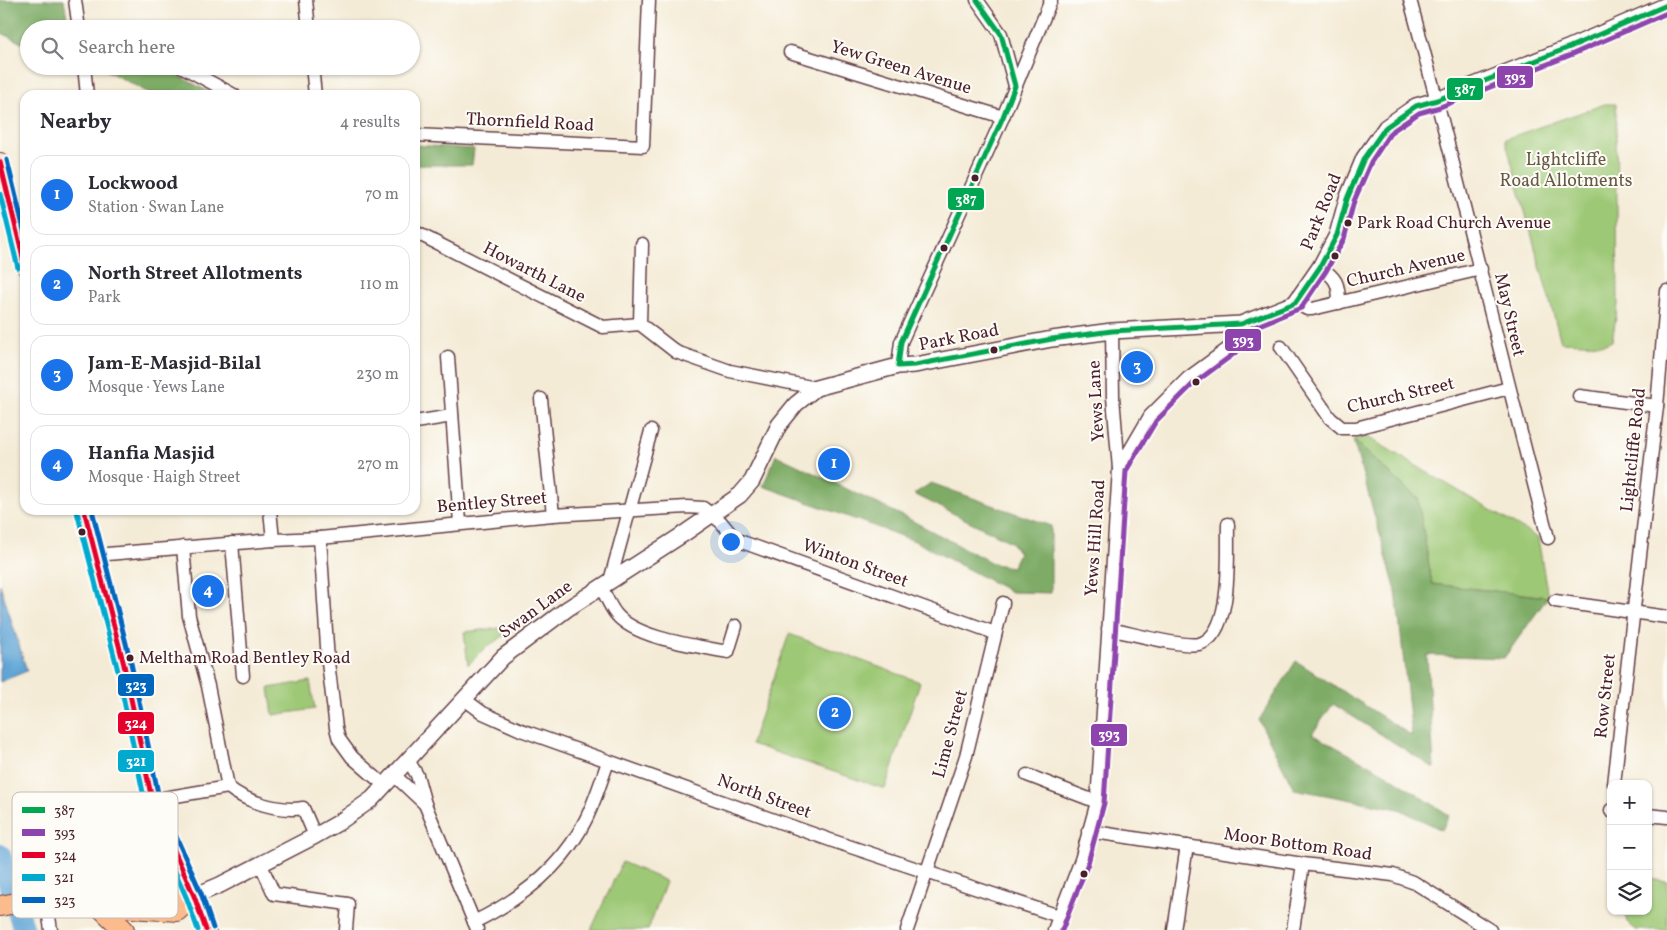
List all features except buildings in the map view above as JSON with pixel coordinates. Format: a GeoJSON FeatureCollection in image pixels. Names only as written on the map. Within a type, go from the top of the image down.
{"type":"FeatureCollection","features":[{"type":"Feature","properties":{"kind":"main road"},"geometry":{"type":"LineString","coordinates":[[0,162],[20,245]]}},
{"type":"Feature","properties":{"kind":"main road"},"geometry":{"type":"LineString","coordinates":[[85,515],[124,665],[150,792]]}},
{"type":"Feature","properties":{"kind":"main road"},"geometry":{"type":"LineString","coordinates":[[178,859],[206,930]]}},
{"type":"Feature","properties":{"kind":"main road"},"geometry":{"type":"LineString","coordinates":[[178,890],[194,896]]}},
{"type":"Feature","properties":{"kind":"main road"},"geometry":{"type":"LineString","coordinates":[[111,918],[124,930]]}},
{"type":"Feature","properties":{"kind":"street"},"geometry":{"type":"LineString","coordinates":[[75,0],[78,20]]}},
{"type":"Feature","properties":{"kind":"street"},"geometry":{"type":"LineString","coordinates":[[306,0],[308,20]]}},
{"type":"Feature","properties":{"kind":"street","name":"Thornfield Road"},"geometry":{"type":"LineString","coordinates":[[420,134],[644,146],[649,0]]}},
{"type":"Feature","properties":{"kind":"street"},"geometry":{"type":"LineString","coordinates":[[977,0],[1001,34],[1015,86]]}},
{"type":"Feature","properties":{"kind":"street"},"geometry":{"type":"LineString","coordinates":[[898,366],[901,342],[1003,117],[1051,0]]}},
{"type":"Feature","properties":{"kind":"street","name":"May Street"},"geometry":{"type":"LineString","coordinates":[[1410,0],[1481,269],[1509,388],[1548,538]]}},
{"type":"Feature","properties":{"kind":"street","name":"Park Road"},"geometry":{"type":"LineString","coordinates":[[898,366],[915,365],[1112,331],[1241,324],[1295,303],[1320,267],[1337,235],[1347,198],[1364,158],[1386,127],[1416,106],[1437,100],[1570,47],[1667,5]]}},
{"type":"Feature","properties":{"kind":"street","name":"Yew Green Avenue"},"geometry":{"type":"LineString","coordinates":[[790,52],[1003,117]]}},
{"type":"Feature","properties":{"kind":"street"},"geometry":{"type":"LineString","coordinates":[[85,75],[86,90]]}},
{"type":"Feature","properties":{"kind":"street"},"geometry":{"type":"LineString","coordinates":[[197,75],[225,90]]}},
{"type":"Feature","properties":{"kind":"street"},"geometry":{"type":"LineString","coordinates":[[313,75],[314,90]]}},
{"type":"Feature","properties":{"kind":"street","name":"Howarth Lane"},"geometry":{"type":"LineString","coordinates":[[420,235],[603,327],[640,324]]}},
{"type":"Feature","properties":{"kind":"street"},"geometry":{"type":"LineString","coordinates":[[642,244],[640,324],[676,352],[730,371],[816,388]]}},
{"type":"Feature","properties":{"kind":"street","name":"Church Avenue"},"geometry":{"type":"LineString","coordinates":[[1320,267],[1332,275],[1339,288],[1339,303]]}},
{"type":"Feature","properties":{"kind":"street","name":"Church Avenue"},"geometry":{"type":"LineString","coordinates":[[1295,303],[1307,309],[1312,309],[1481,269]]}},
{"type":"Feature","properties":{"kind":"street","name":"Lightcliffe Road"},"geometry":{"type":"LineString","coordinates":[[1633,612],[1657,406],[1667,291]]}},
{"type":"Feature","properties":{"kind":"street","name":"Yews Hill Road"},"geometry":{"type":"LineString","coordinates":[[1054,930],[1081,860],[1096,802],[1118,469],[1150,416],[1188,378],[1233,345],[1241,324]]}},
{"type":"Feature","properties":{"kind":"street","name":"Yews Lane"},"geometry":{"type":"LineString","coordinates":[[1112,331],[1113,396],[1118,469]]}},
{"type":"Feature","properties":{"kind":"street","name":"Church Street"},"geometry":{"type":"LineString","coordinates":[[1281,347],[1330,418],[1342,428],[1356,428],[1509,388]]}},
{"type":"Feature","properties":{"kind":"street"},"geometry":{"type":"LineString","coordinates":[[448,357],[460,523]]}},
{"type":"Feature","properties":{"kind":"street","name":"Swan Lane"},"geometry":{"type":"LineString","coordinates":[[194,896],[260,865],[315,836],[338,823],[372,799],[503,657],[567,609],[740,495],[752,481],[779,425],[796,404],[816,388],[898,366]]}},
{"type":"Feature","properties":{"kind":"street"},"geometry":{"type":"LineString","coordinates":[[1579,396],[1657,406]]}},
{"type":"Feature","properties":{"kind":"street"},"geometry":{"type":"LineString","coordinates":[[541,399],[553,515]]}},
{"type":"Feature","properties":{"kind":"street"},"geometry":{"type":"LineString","coordinates":[[420,421],[452,416]]}},
{"type":"Feature","properties":{"kind":"street"},"geometry":{"type":"LineString","coordinates":[[651,430],[630,512],[606,584],[617,615],[637,630],[662,638],[728,652],[736,626]]}},
{"type":"Feature","properties":{"kind":"street","name":"Bentley Street"},"geometry":{"type":"LineString","coordinates":[[96,554],[320,538],[553,515],[630,512],[688,507],[703,508],[710,515]]}},
{"type":"Feature","properties":{"kind":"street"},"geometry":{"type":"LineString","coordinates":[[270,515],[273,540]]}},
{"type":"Feature","properties":{"kind":"street","name":"Winton Street"},"geometry":{"type":"LineString","coordinates":[[710,515],[721,522],[735,539],[996,633]]}},
{"type":"Feature","properties":{"kind":"street"},"geometry":{"type":"LineString","coordinates":[[1108,628],[1182,644],[1199,644],[1210,637],[1218,628],[1225,603],[1228,524]]}},
{"type":"Feature","properties":{"kind":"street"},"geometry":{"type":"LineString","coordinates":[[320,538],[328,662],[339,739],[352,757],[425,804]]}},
{"type":"Feature","properties":{"kind":"street"},"geometry":{"type":"LineString","coordinates":[[232,543],[243,676]]}},
{"type":"Feature","properties":{"kind":"street"},"geometry":{"type":"LineString","coordinates":[[182,547],[189,616],[208,686],[228,787],[238,795],[275,807],[291,810],[303,808],[315,836]]}},
{"type":"Feature","properties":{"kind":"street"},"geometry":{"type":"LineString","coordinates":[[1555,601],[1667,617]]}},
{"type":"Feature","properties":{"kind":"street","name":"Lime Street"},"geometry":{"type":"LineString","coordinates":[[907,930],[966,756],[1003,603]]}},
{"type":"Feature","properties":{"kind":"street","name":"Row Street"},"geometry":{"type":"LineString","coordinates":[[1614,780],[1633,612]]}},
{"type":"Feature","properties":{"kind":"street","name":"North Street"},"geometry":{"type":"LineString","coordinates":[[464,699],[483,713],[501,722],[608,762],[927,873],[1059,916]]}},
{"type":"Feature","properties":{"kind":"street"},"geometry":{"type":"LineString","coordinates":[[408,760],[417,775],[425,804],[476,926],[526,892],[558,861],[586,819],[608,762]]}},
{"type":"Feature","properties":{"kind":"street"},"geometry":{"type":"LineString","coordinates":[[1027,775],[1096,802]]}},
{"type":"Feature","properties":{"kind":"street"},"geometry":{"type":"LineString","coordinates":[[178,796],[228,787]]}},
{"type":"Feature","properties":{"kind":"street"},"geometry":{"type":"LineString","coordinates":[[1652,814],[1667,816]]}},
{"type":"Feature","properties":{"kind":"street","name":"Moor Bottom Road"},"geometry":{"type":"LineString","coordinates":[[1088,831],[1303,864],[1393,875],[1415,883],[1490,930]]}},
{"type":"Feature","properties":{"kind":"street"},"geometry":{"type":"LineString","coordinates":[[1174,930],[1187,846]]}},
{"type":"Feature","properties":{"kind":"street"},"geometry":{"type":"LineString","coordinates":[[1292,930],[1303,864]]}},
{"type":"Feature","properties":{"kind":"street"},"geometry":{"type":"LineString","coordinates":[[260,865],[274,894],[348,904],[346,930]]}},
{"type":"Feature","properties":{"kind":"green space"},"geometry":{"type":"Polygon","coordinates":[[[0,0],[64,0],[67,20],[20,20],[20,42],[0,32],[0,0]]]}},
{"type":"Feature","properties":{"kind":"green space"},"geometry":{"type":"Polygon","coordinates":[[[115,75],[177,75],[206,90],[144,90],[115,75]]]}},
{"type":"Feature","properties":{"kind":"green space","name":"Lightcliffe Road Allotments"},"geometry":{"type":"Polygon","coordinates":[[[1605,104],[1616,104],[1618,305],[1612,341],[1605,344],[1561,342],[1505,139],[1605,104]]]}},
{"type":"Feature","properties":{"kind":"green space"},"geometry":{"type":"Polygon","coordinates":[[[420,145],[474,149],[472,165],[420,165],[420,145]]]}},
{"type":"Feature","properties":{"kind":"green space"},"geometry":{"type":"Polygon","coordinates":[[[1366,436],[1538,538],[1548,597],[1432,584],[1418,499],[1353,440],[1366,436]]]}},
{"type":"Feature","properties":{"kind":"green space"},"geometry":{"type":"Polygon","coordinates":[[[1353,440],[1418,499],[1432,584],[1548,597],[1504,658],[1427,655],[1434,768],[1333,704],[1312,734],[1386,774],[1449,815],[1442,830],[1399,809],[1294,789],[1259,720],[1296,661],[1412,736],[1396,591],[1353,440]]]}},
{"type":"Feature","properties":{"kind":"green space"},"geometry":{"type":"Polygon","coordinates":[[[776,455],[905,517],[994,564],[1012,567],[1019,553],[1011,542],[914,494],[931,483],[1051,526],[1051,593],[1011,592],[915,541],[763,486],[776,455]]]}},
{"type":"Feature","properties":{"kind":"green space"},"geometry":{"type":"Polygon","coordinates":[[[509,627],[511,631],[485,648],[468,665],[464,632],[509,627]]]}},
{"type":"Feature","properties":{"kind":"green space"},"geometry":{"type":"Polygon","coordinates":[[[789,634],[920,682],[885,789],[751,744],[789,634]]]}},
{"type":"Feature","properties":{"kind":"green space"},"geometry":{"type":"Polygon","coordinates":[[[310,681],[315,709],[273,715],[269,688],[310,681]]]}},
{"type":"Feature","properties":{"kind":"green space"},"geometry":{"type":"Polygon","coordinates":[[[622,862],[666,881],[648,930],[591,930],[622,862]]]}},
{"type":"Feature","properties":{"kind":"green space"},"geometry":{"type":"Polygon","coordinates":[[[1652,879],[1667,881],[1667,930],[1636,930],[1626,921],[1627,915],[1652,915],[1652,879]]]}},
{"type":"Feature","properties":{"kind":"water"},"geometry":{"type":"Polygon","coordinates":[[[0,584],[27,671],[0,682],[0,584]]]}},
{"type":"Feature","properties":{"kind":"waterway"},"geometry":{"type":"LineString","coordinates":[[0,855],[12,892]]}},
{"type":"Feature","properties":{"kind":"waterway"},"geometry":{"type":"LineString","coordinates":[[20,918],[24,930]]}},
{"type":"Feature","properties":{"kind":"transit line","name":"387"},"geometry":{"type":"LineString","coordinates":[[977,0],[1001,34],[1015,86],[1003,117],[901,342],[898,366],[915,365],[1052,339],[1112,331],[1241,324],[1295,303],[1320,267],[1337,235],[1347,199],[1364,158],[1386,127],[1416,106],[1437,100],[1570,47],[1667,5]]}},
{"type":"Feature","properties":{"kind":"transit line","name":"393"},"geometry":{"type":"LineString","coordinates":[[1062,930],[1088,863],[1104,803],[1126,471],[1156,421],[1193,384],[1239,350],[1247,330],[1301,308],[1326,271],[1344,239],[1354,201],[1371,162],[1391,132],[1419,113],[1440,107],[1573,54],[1667,13]]}},
{"type":"Feature","properties":{"kind":"transit line","name":"323"},"geometry":{"type":"LineString","coordinates":[[7,160],[20,213]]}},
{"type":"Feature","properties":{"kind":"transit line","name":"324"},"geometry":{"type":"LineString","coordinates":[[0,162],[20,245]]}},
{"type":"Feature","properties":{"kind":"transit line","name":"321"},"geometry":{"type":"LineString","coordinates":[[0,194],[18,268]]}},
{"type":"Feature","properties":{"kind":"transit line","name":"321"},"geometry":{"type":"LineString","coordinates":[[78,515],[117,667],[143,792]]}},
{"type":"Feature","properties":{"kind":"transit line","name":"324"},"geometry":{"type":"LineString","coordinates":[[85,515],[124,665],[150,792]]}},
{"type":"Feature","properties":{"kind":"transit line","name":"323"},"geometry":{"type":"LineString","coordinates":[[93,515],[131,663],[158,792]]}},
{"type":"Feature","properties":{"kind":"transit line","name":"323"},"geometry":{"type":"LineString","coordinates":[[178,841],[201,893],[213,928]]}},
{"type":"Feature","properties":{"kind":"transit line","name":"324"},"geometry":{"type":"LineString","coordinates":[[178,859],[206,930]]}},
{"type":"Feature","properties":{"kind":"transit line","name":"321"},"geometry":{"type":"LineString","coordinates":[[178,878],[198,930]]}},
{"type":"Feature","properties":{"kind":"place","name":"Park Road Church Avenue"},"geometry":{"type":"Point","coordinates":[1348,223]}},
{"type":"Feature","properties":{"kind":"place","name":"Jam-E-Masjid-Bilal"},"geometry":{"type":"Point","coordinates":[1137,367]}},
{"type":"Feature","properties":{"kind":"place","name":"Lockwood"},"geometry":{"type":"Point","coordinates":[834,464]}},
{"type":"Feature","properties":{"kind":"place","name":"Hanfia Masjid"},"geometry":{"type":"Point","coordinates":[208,591]}},
{"type":"Feature","properties":{"kind":"place","name":"Meltham Road Bentley Road"},"geometry":{"type":"Point","coordinates":[130,658]}},
{"type":"Feature","properties":{"kind":"place","name":"North Street Allotments"},"geometry":{"type":"Point","coordinates":[835,713]}}]}
